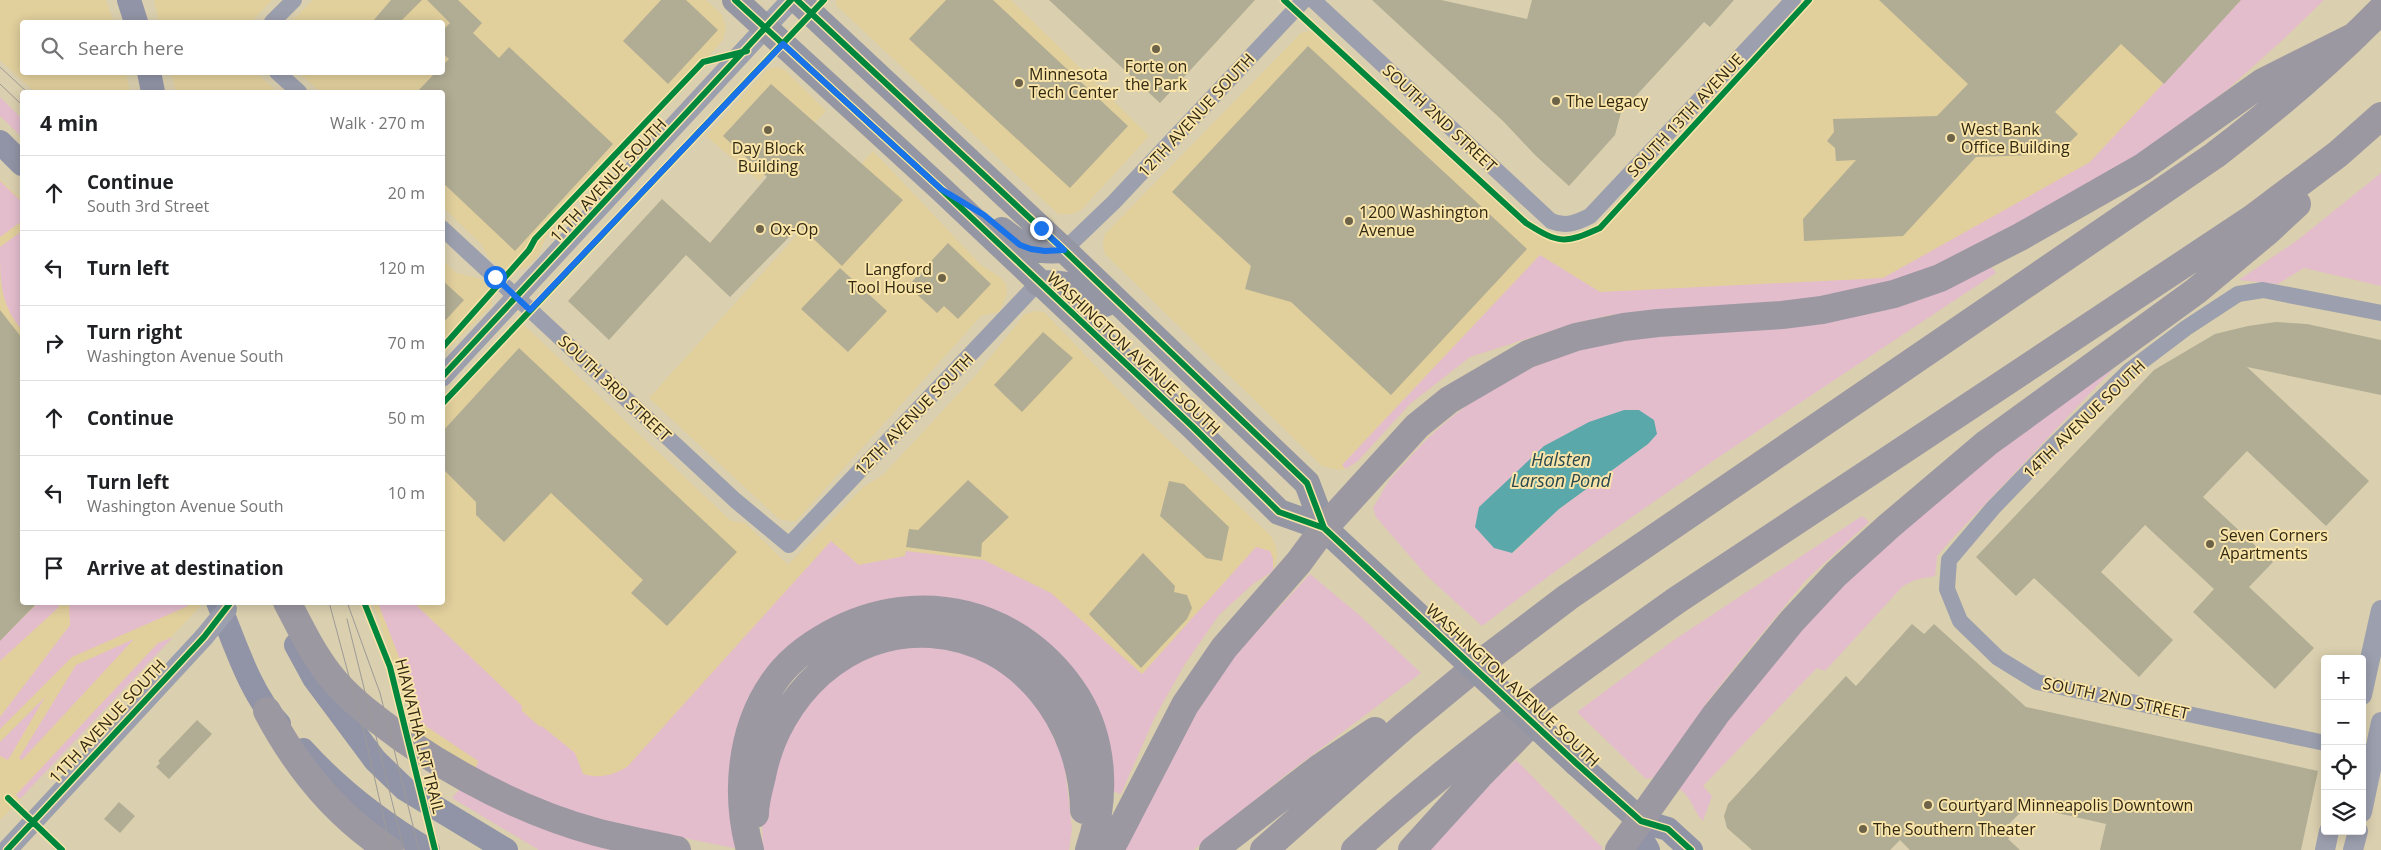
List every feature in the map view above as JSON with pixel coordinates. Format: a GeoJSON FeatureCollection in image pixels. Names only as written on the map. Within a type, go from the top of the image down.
{"type":"FeatureCollection","features":[{"type":"Feature","properties":{"kind":"highway"},"geometry":{"type":"LineString","coordinates":[[1213,850],[1318,769],[1519,634],[1633,551],[2215,155],[2274,110],[2323,68],[2381,10]]}},
{"type":"Feature","properties":{"kind":"highway"},"geometry":{"type":"LineString","coordinates":[[1110,850],[1160,750],[1195,689],[1224,648],[1299,562],[1324,528],[1432,412],[1528,354],[1576,337],[1624,327],[1782,315],[1859,304],[1940,278],[2020,237],[2143,167],[2263,82],[2355,36]]}},
{"type":"Feature","properties":{"kind":"highway"},"geometry":{"type":"LineString","coordinates":[[1355,850],[1482,744],[1615,644],[1677,600],[2253,218],[2338,154],[2381,118]]}},
{"type":"Feature","properties":{"kind":"highway"},"geometry":{"type":"LineString","coordinates":[[1619,850],[1716,714],[1754,666],[1836,574],[1889,526],[1987,443],[2196,291],[2268,231],[2332,171],[2381,118]]}},
{"type":"Feature","properties":{"kind":"highway"},"geometry":{"type":"LineString","coordinates":[[289,605],[311,648],[343,690],[387,727],[428,756],[473,783],[542,814],[596,832],[677,850]]}},
{"type":"Feature","properties":{"kind":"highway"},"geometry":{"type":"LineString","coordinates":[[750,850],[742,815],[741,787],[744,760],[759,708],[773,683],[788,665],[814,644],[838,630],[865,618],[889,612],[936,609],[983,620],[1026,640],[1068,682],[1090,718],[1097,743],[1100,795],[1094,833],[1089,850]]}},
{"type":"Feature","properties":{"kind":"highway"},"geometry":{"type":"LineString","coordinates":[[755,850],[755,810],[765,760],[784,714],[817,674],[860,647],[906,634],[930,634],[970,642],[1003,657],[1032,680],[1047,698],[1062,720],[1074,748],[1080,772],[1084,793],[1084,839],[1081,850]]}},
{"type":"Feature","properties":{"kind":"highway"},"geometry":{"type":"LineString","coordinates":[[1264,850],[1355,767],[1519,634]]}},
{"type":"Feature","properties":{"kind":"highway"},"geometry":{"type":"LineString","coordinates":[[1412,850],[1492,762],[1552,702],[1615,644]]}},
{"type":"Feature","properties":{"kind":"highway"},"geometry":{"type":"LineString","coordinates":[[267,711],[285,745],[312,780],[343,814],[372,839],[389,850]]}},
{"type":"Feature","properties":{"kind":"main road"},"geometry":{"type":"LineString","coordinates":[[128,0],[135,20]]}},
{"type":"Feature","properties":{"kind":"main road","name":"WASHINGTON AVENUE SOUTH"},"geometry":{"type":"LineString","coordinates":[[735,0],[941,189],[1038,283],[1193,427],[1280,512],[1324,528],[1576,763],[1641,821],[1668,829],[1690,850]]}},
{"type":"Feature","properties":{"kind":"main road","name":"WASHINGTON AVENUE SOUTH"},"geometry":{"type":"LineString","coordinates":[[797,0],[1064,250],[1307,483],[1324,528]]}},
{"type":"Feature","properties":{"kind":"main road"},"geometry":{"type":"LineString","coordinates":[[150,75],[154,90]]}},
{"type":"Feature","properties":{"kind":"main road"},"geometry":{"type":"LineString","coordinates":[[0,142],[20,162]]}},
{"type":"Feature","properties":{"kind":"main road"},"geometry":{"type":"LineString","coordinates":[[941,189],[984,215],[1020,245],[1038,250],[1064,250]]}},
{"type":"Feature","properties":{"kind":"main road"},"geometry":{"type":"LineString","coordinates":[[1038,283],[1071,284],[1087,290],[1179,361]]}},
{"type":"Feature","properties":{"kind":"main road"},"geometry":{"type":"LineString","coordinates":[[229,605],[239,655],[267,711],[322,771],[385,824],[428,850]]}},
{"type":"Feature","properties":{"kind":"main road"},"geometry":{"type":"LineString","coordinates":[[278,605],[289,633],[314,678],[375,760],[405,789],[506,850]]}},
{"type":"Feature","properties":{"kind":"main road"},"geometry":{"type":"LineString","coordinates":[[1641,821],[1643,841],[1648,850]]}},
{"type":"Feature","properties":{"kind":"street"},"geometry":{"type":"LineString","coordinates":[[274,20],[294,0]]}},
{"type":"Feature","properties":{"kind":"street","name":"11TH AVENUE SOUTH"},"geometry":{"type":"LineString","coordinates":[[445,374],[791,0]]}},
{"type":"Feature","properties":{"kind":"street","name":"12TH AVENUE SOUTH"},"geometry":{"type":"LineString","coordinates":[[1064,250],[1114,202],[1304,0]]}},
{"type":"Feature","properties":{"kind":"street","name":"SOUTH 2ND STREET"},"geometry":{"type":"LineString","coordinates":[[1312,0],[1551,220],[1558,224],[1572,225]]}},
{"type":"Feature","properties":{"kind":"street","name":"SOUTH 13TH AVENUE"},"geometry":{"type":"LineString","coordinates":[[1572,225],[1590,216],[1793,0]]}},
{"type":"Feature","properties":{"kind":"street"},"geometry":{"type":"LineString","coordinates":[[280,75],[297,90]]}},
{"type":"Feature","properties":{"kind":"street","name":"SOUTH 3RD STREET"},"geometry":{"type":"LineString","coordinates":[[445,231],[736,501],[789,545]]}},
{"type":"Feature","properties":{"kind":"street","name":"12TH AVENUE SOUTH"},"geometry":{"type":"LineString","coordinates":[[789,545],[1038,283]]}},
{"type":"Feature","properties":{"kind":"street","name":"14TH AVENUE SOUTH"},"geometry":{"type":"LineString","coordinates":[[1947,589],[1949,560],[1964,540],[2051,448],[2129,371],[2186,328],[2238,294],[2263,290],[2381,313]]}},
{"type":"Feature","properties":{"kind":"street","name":"SOUTH 2ND STREET"},"geometry":{"type":"LineString","coordinates":[[1947,589],[1960,621],[1998,658],[2037,682],[2321,742]]}},
{"type":"Feature","properties":{"kind":"street","name":"11TH AVENUE SOUTH"},"geometry":{"type":"LineString","coordinates":[[7,850],[204,637],[228,605]]}},
{"type":"Feature","properties":{"kind":"street"},"geometry":{"type":"LineString","coordinates":[[2366,676],[2381,610]]}},
{"type":"Feature","properties":{"kind":"street"},"geometry":{"type":"LineString","coordinates":[[2366,791],[2381,722]]}},
{"type":"Feature","properties":{"kind":"street"},"geometry":{"type":"LineString","coordinates":[[2324,850],[2328,835]]}},
{"type":"Feature","properties":{"kind":"street"},"geometry":{"type":"LineString","coordinates":[[2353,850],[2357,835]]}},
{"type":"Feature","properties":{"kind":"shaded area"},"geometry":{"type":"Polygon","coordinates":[[[0,0],[106,0],[113,20],[20,20],[20,75],[126,75],[130,90],[33,90],[0,60],[0,0]]]}},
{"type":"Feature","properties":{"kind":"shaded area"},"geometry":{"type":"Polygon","coordinates":[[[154,0],[272,0],[253,20],[159,20],[154,0]]]}},
{"type":"Feature","properties":{"kind":"shaded area"},"geometry":{"type":"Polygon","coordinates":[[[313,0],[706,0],[722,15],[726,27],[723,40],[548,234],[537,257],[527,267],[517,271],[500,268],[488,257],[482,245],[445,209],[445,90],[319,90],[301,75],[445,75],[445,20],[293,20],[313,0]]]}},
{"type":"Feature","properties":{"kind":"shaded area"},"geometry":{"type":"Polygon","coordinates":[[[836,0],[1011,0],[1149,136],[1081,210],[1071,214],[1058,214],[836,5],[836,0]]]}},
{"type":"Feature","properties":{"kind":"shaded area"},"geometry":{"type":"Polygon","coordinates":[[[1813,0],[2324,0],[2228,89],[1937,271],[1659,311],[1610,315],[1576,323],[1470,357],[1410,404],[1358,461],[1346,469],[1338,470],[1322,466],[1105,254],[1103,245],[1105,234],[1301,33],[1309,31],[1319,35],[1540,235],[1554,239],[1585,233],[1601,227],[1813,0]]]}},
{"type":"Feature","properties":{"kind":"shaded area"},"geometry":{"type":"Polygon","coordinates":[[[2241,0],[2324,0],[2228,89],[2134,160],[1973,254],[1849,299],[1610,315],[1576,323],[1470,357],[1410,404],[1358,461],[1346,469],[1342,465],[1540,255],[1600,292],[1883,278],[2090,162],[2241,0]]]}},
{"type":"Feature","properties":{"kind":"shaded area"},"geometry":{"type":"Polygon","coordinates":[[[776,67],[785,70],[826,111],[759,181],[706,136],[768,69],[776,67]]]}},
{"type":"Feature","properties":{"kind":"shaded area"},"geometry":{"type":"Polygon","coordinates":[[[172,75],[259,75],[275,90],[175,90],[172,75]]]}},
{"type":"Feature","properties":{"kind":"shaded area"},"geometry":{"type":"Polygon","coordinates":[[[0,97],[20,117],[20,135],[0,116],[0,97]]]}},
{"type":"Feature","properties":{"kind":"shaded area"},"geometry":{"type":"Polygon","coordinates":[[[873,151],[981,265],[1000,277],[1006,284],[1007,295],[999,312],[981,316],[796,521],[779,519],[649,398],[873,151]]]}},
{"type":"Feature","properties":{"kind":"shaded area"},"geometry":{"type":"Polygon","coordinates":[[[2381,173],[2381,286],[2304,268],[2278,284],[2239,280],[2299,239],[2381,173]]]}},
{"type":"Feature","properties":{"kind":"shaded area"},"geometry":{"type":"Polygon","coordinates":[[[0,179],[20,198],[20,605],[201,605],[0,820],[0,179]]]}},
{"type":"Feature","properties":{"kind":"shaded area"},"geometry":{"type":"Polygon","coordinates":[[[0,181],[20,200],[20,222],[0,237],[0,181]]]}},
{"type":"Feature","properties":{"kind":"shaded area"},"geometry":{"type":"Polygon","coordinates":[[[20,232],[20,327],[9,311],[5,301],[0,271],[0,247],[20,232]]]}},
{"type":"Feature","properties":{"kind":"shaded area"},"geometry":{"type":"Polygon","coordinates":[[[445,262],[456,273],[481,279],[491,287],[493,294],[492,305],[445,352],[445,262]]]}},
{"type":"Feature","properties":{"kind":"shaded area"},"geometry":{"type":"Polygon","coordinates":[[[1989,263],[1996,273],[1672,489],[1482,626],[1427,576],[1376,517],[1373,508],[1396,472],[1448,420],[1488,391],[1510,379],[1533,367],[1580,348],[1989,263]],[[1648,444],[1479,507],[1513,553],[1559,509],[1648,444]]]}},
{"type":"Feature","properties":{"kind":"shaded area"},"geometry":{"type":"Polygon","coordinates":[[[1036,311],[1044,312],[1145,418],[1271,536],[1276,548],[1277,557],[1273,571],[1253,584],[1219,615],[1185,664],[1155,717],[1121,794],[906,551],[905,556],[859,565],[603,822],[517,794],[419,736],[374,605],[445,605],[445,402],[508,328],[516,322],[525,326],[731,521],[745,523],[788,565],[862,488],[883,475],[976,375],[1025,314],[1036,311]]]}},
{"type":"Feature","properties":{"kind":"shaded area"},"geometry":{"type":"Polygon","coordinates":[[[2114,368],[1937,556],[1935,576],[1915,580],[1903,586],[1825,671],[1817,668],[1703,786],[1712,796],[1703,821],[1685,794],[1677,788],[1735,700],[1875,548],[2027,425],[2114,368]]]}},
{"type":"Feature","properties":{"kind":"shaded area"},"geometry":{"type":"Polygon","coordinates":[[[1862,516],[1869,522],[1806,580],[1707,702],[1665,773],[1659,777],[1646,779],[1577,712],[1674,640],[1862,516]]]}},
{"type":"Feature","properties":{"kind":"shaded area"},"geometry":{"type":"Polygon","coordinates":[[[831,541],[859,565],[905,556],[906,551],[984,560],[1051,593],[1142,674],[1256,547],[1270,551],[1273,558],[1273,571],[1253,584],[1219,615],[1185,664],[1155,717],[1121,794],[1109,790],[1106,754],[944,603],[770,674],[739,849],[603,822],[552,808],[475,772],[478,761],[417,720],[411,688],[379,605],[416,605],[522,706],[522,711],[575,753],[583,774],[606,775],[627,767],[831,541]]]}},
{"type":"Feature","properties":{"kind":"shaded area"},"geometry":{"type":"Polygon","coordinates":[[[1310,574],[1358,614],[1421,673],[1283,777],[1194,850],[1115,850],[1173,747],[1237,653],[1310,574]]]}},
{"type":"Feature","properties":{"kind":"shaded area"},"geometry":{"type":"Polygon","coordinates":[[[36,605],[58,605],[59,607],[0,661],[0,640],[36,605]]]}},
{"type":"Feature","properties":{"kind":"shaded area"},"geometry":{"type":"Polygon","coordinates":[[[69,605],[188,606],[72,657],[0,729],[0,717],[70,625],[69,605]]]}},
{"type":"Feature","properties":{"kind":"shaded area"},"geometry":{"type":"Polygon","coordinates":[[[173,637],[20,799],[16,795],[158,643],[173,637]]]}},
{"type":"Feature","properties":{"kind":"shaded area"},"geometry":{"type":"Polygon","coordinates":[[[134,639],[22,760],[19,758],[76,665],[134,639]]]}},
{"type":"Feature","properties":{"kind":"shaded area"},"geometry":{"type":"Polygon","coordinates":[[[908,643],[962,650],[1006,672],[1039,705],[1064,761],[1072,829],[1069,850],[763,850],[762,825],[766,794],[795,714],[843,665],[908,643]]]}},
{"type":"Feature","properties":{"kind":"shaded area"},"geometry":{"type":"Polygon","coordinates":[[[45,697],[8,760],[0,756],[0,742],[45,697]]]}},
{"type":"Feature","properties":{"kind":"shaded area"},"geometry":{"type":"Polygon","coordinates":[[[1516,760],[1603,848],[1601,850],[1424,850],[1451,819],[1516,760]]]}},
{"type":"Feature","properties":{"kind":"shaded area"},"geometry":{"type":"Polygon","coordinates":[[[459,790],[544,827],[627,850],[539,850],[452,798],[459,790]]]}},
{"type":"Feature","properties":{"kind":"water","name":"Halsten Larson Pond"},"geometry":{"type":"Polygon","coordinates":[[[1624,410],[1639,410],[1654,420],[1657,434],[1648,444],[1559,509],[1512,553],[1494,548],[1475,527],[1479,507],[1544,446],[1589,422],[1624,410]]]}},
{"type":"Feature","properties":{"kind":"building"},"geometry":{"type":"Polygon","coordinates":[[[391,0],[422,0],[402,20],[374,20],[391,0]]]}},
{"type":"Feature","properties":{"kind":"building"},"geometry":{"type":"Polygon","coordinates":[[[427,0],[458,0],[482,23],[473,33],[499,58],[509,47],[613,144],[515,251],[445,185],[445,90],[419,90],[433,75],[445,75],[445,63],[449,59],[445,56],[445,28],[450,23],[427,0]]]}},
{"type":"Feature","properties":{"kind":"building"},"geometry":{"type":"Polygon","coordinates":[[[661,0],[686,0],[718,30],[668,84],[623,41],[661,0]]]}},
{"type":"Feature","properties":{"kind":"building","name":"Minnesota Tech Center"},"geometry":{"type":"Polygon","coordinates":[[[946,0],[993,0],[1128,126],[1070,188],[909,39],[946,0]]]}},
{"type":"Feature","properties":{"kind":"building","name":"Forte on the Park"},"geometry":{"type":"Polygon","coordinates":[[[1049,0],[1255,0],[1160,103],[1049,0]]]}},
{"type":"Feature","properties":{"kind":"building","name":"The Legacy"},"geometry":{"type":"Polygon","coordinates":[[[1372,0],[1441,0],[1527,19],[1532,0],[1734,0],[1710,27],[1704,22],[1621,112],[1615,135],[1569,186],[1536,156],[1504,122],[1372,0]]]}},
{"type":"Feature","properties":{"kind":"building","name":"West Bank Office Building"},"geometry":{"type":"Polygon","coordinates":[[[1879,0],[2241,0],[2164,84],[2121,44],[2055,112],[2078,134],[2058,154],[1976,157],[1903,236],[1804,241],[1803,219],[1856,160],[1836,161],[1835,148],[1827,141],[1834,132],[1833,119],[1937,116],[1968,84],[1879,0]]]}},
{"type":"Feature","properties":{"kind":"building","name":"1200 Washington Avenue"},"geometry":{"type":"Polygon","coordinates":[[[1308,46],[1527,249],[1391,395],[1291,302],[1245,289],[1251,266],[1172,192],[1308,46]]]}},
{"type":"Feature","properties":{"kind":"building","name":"Ox-Op"},"geometry":{"type":"Polygon","coordinates":[[[771,84],[903,200],[842,266],[800,226],[730,297],[686,255],[609,340],[568,301],[662,199],[710,243],[767,177],[723,136],[771,84]]]}},
{"type":"Feature","properties":{"kind":"building","name":"Langford Tool House"},"geometry":{"type":"Polygon","coordinates":[[[948,243],[991,284],[958,319],[944,306],[937,313],[908,286],[948,243]]]}},
{"type":"Feature","properties":{"kind":"building"},"geometry":{"type":"Polygon","coordinates":[[[840,268],[887,311],[848,352],[801,309],[840,268]]]}},
{"type":"Feature","properties":{"kind":"building"},"geometry":{"type":"Polygon","coordinates":[[[445,283],[464,300],[445,321],[445,283]]]}},
{"type":"Feature","properties":{"kind":"building"},"geometry":{"type":"Polygon","coordinates":[[[0,310],[20,335],[20,605],[35,605],[0,641],[0,310]]]}},
{"type":"Feature","properties":{"kind":"building"},"geometry":{"type":"Polygon","coordinates":[[[2276,322],[2307,324],[2381,340],[2381,395],[2247,367],[2369,481],[2326,526],[2247,451],[2203,497],[2273,562],[2249,587],[2314,648],[2275,689],[2193,612],[2214,589],[2145,525],[2101,572],[2173,640],[2139,677],[2034,578],[2016,596],[1976,557],[2154,370],[2215,334],[2276,322]]]}},
{"type":"Feature","properties":{"kind":"building"},"geometry":{"type":"Polygon","coordinates":[[[1043,332],[1073,358],[1022,412],[994,385],[1043,332]]]}},
{"type":"Feature","properties":{"kind":"building"},"geometry":{"type":"Polygon","coordinates":[[[519,348],[737,552],[667,626],[631,593],[643,580],[551,493],[504,542],[476,515],[476,502],[445,471],[445,429],[519,348]]]}},
{"type":"Feature","properties":{"kind":"building"},"geometry":{"type":"Polygon","coordinates":[[[968,480],[1009,517],[982,543],[981,557],[906,547],[909,529],[918,530],[968,480]]]}},
{"type":"Feature","properties":{"kind":"building"},"geometry":{"type":"Polygon","coordinates":[[[1169,481],[1184,484],[1229,527],[1222,561],[1206,558],[1160,516],[1169,481]]]}},
{"type":"Feature","properties":{"kind":"building"},"geometry":{"type":"Polygon","coordinates":[[[1143,553],[1175,586],[1174,592],[1187,595],[1192,608],[1187,619],[1141,668],[1089,614],[1143,553]]]}},
{"type":"Feature","properties":{"kind":"building"},"geometry":{"type":"Polygon","coordinates":[[[1912,624],[1924,634],[1934,624],[2026,707],[2318,771],[2301,850],[2100,850],[2106,824],[2027,806],[2008,825],[2015,831],[2008,839],[2020,850],[1910,850],[1900,840],[1890,850],[1752,850],[1727,828],[1724,816],[1728,804],[1846,676],[1856,686],[1912,624]]]}},
{"type":"Feature","properties":{"kind":"building"},"geometry":{"type":"Polygon","coordinates":[[[197,720],[212,734],[169,779],[156,767],[160,763],[158,761],[197,720]]]}},
{"type":"Feature","properties":{"kind":"building"},"geometry":{"type":"Polygon","coordinates":[[[119,802],[135,816],[120,833],[104,819],[119,802]]]}},
{"type":"Feature","properties":{"kind":"tram line"},"geometry":{"type":"LineString","coordinates":[[0,67],[25,90]]}},
{"type":"Feature","properties":{"kind":"tram line"},"geometry":{"type":"LineString","coordinates":[[0,84],[20,103]]}},
{"type":"Feature","properties":{"kind":"tram line"},"geometry":{"type":"LineString","coordinates":[[330,605],[365,736],[391,850]]}},
{"type":"Feature","properties":{"kind":"tram line"},"geometry":{"type":"LineString","coordinates":[[348,605],[380,693],[419,850]]}},
{"type":"Feature","properties":{"kind":"tram line"},"geometry":{"type":"LineString","coordinates":[[347,619],[404,850]]}},
{"type":"Feature","properties":{"kind":"cycle path"},"geometry":{"type":"LineString","coordinates":[[735,0],[941,189],[1193,427],[1279,512],[1324,528],[1576,763],[1641,821],[1668,829],[1691,850]]}},
{"type":"Feature","properties":{"kind":"cycle path"},"geometry":{"type":"LineString","coordinates":[[445,374],[791,0]]}},
{"type":"Feature","properties":{"kind":"cycle path"},"geometry":{"type":"LineString","coordinates":[[797,0],[1064,250],[1307,483],[1324,528]]}},
{"type":"Feature","properties":{"kind":"cycle path"},"geometry":{"type":"LineString","coordinates":[[445,401],[824,0]]}},
{"type":"Feature","properties":{"kind":"cycle path"},"geometry":{"type":"LineString","coordinates":[[1284,0],[1526,223],[1547,235],[1562,239],[1578,237],[1600,228],[1809,0]]}},
{"type":"Feature","properties":{"kind":"cycle path"},"geometry":{"type":"LineString","coordinates":[[445,345],[529,250],[535,239],[703,62],[747,51]]}},
{"type":"Feature","properties":{"kind":"cycle path"},"geometry":{"type":"LineString","coordinates":[[7,850],[204,637],[229,605]]}},
{"type":"Feature","properties":{"kind":"cycle path","name":"HIAWATHA LRT TRAIL"},"geometry":{"type":"LineString","coordinates":[[365,605],[390,667],[435,850]]}},
{"type":"Feature","properties":{"kind":"cycle path"},"geometry":{"type":"LineString","coordinates":[[8,798],[62,850]]}},
{"type":"Feature","properties":{"kind":"place","name":"Forte on the Park"},"geometry":{"type":"Point","coordinates":[1156,49]}},
{"type":"Feature","properties":{"kind":"place","name":"Minnesota Tech Center"},"geometry":{"type":"Point","coordinates":[1019,83]}},
{"type":"Feature","properties":{"kind":"place","name":"The Legacy"},"geometry":{"type":"Point","coordinates":[1556,101]}},
{"type":"Feature","properties":{"kind":"place","name":"Day Block Building"},"geometry":{"type":"Point","coordinates":[768,130]}},
{"type":"Feature","properties":{"kind":"place","name":"West Bank Office Building"},"geometry":{"type":"Point","coordinates":[1951,138]}},
{"type":"Feature","properties":{"kind":"place","name":"1200 Washington Avenue"},"geometry":{"type":"Point","coordinates":[1349,221]}},
{"type":"Feature","properties":{"kind":"place","name":"Ox-Op"},"geometry":{"type":"Point","coordinates":[760,229]}},
{"type":"Feature","properties":{"kind":"place","name":"Langford Tool House"},"geometry":{"type":"Point","coordinates":[942,278]}},
{"type":"Feature","properties":{"kind":"place","name":"Seven Corners Apartments"},"geometry":{"type":"Point","coordinates":[2210,544]}},
{"type":"Feature","properties":{"kind":"place","name":"Courtyard Minneapolis Downtown"},"geometry":{"type":"Point","coordinates":[1928,805]}},
{"type":"Feature","properties":{"kind":"place","name":"The Southern Theater"},"geometry":{"type":"Point","coordinates":[1863,829]}},
{"type":"Feature","properties":{"kind":"route"},"geometry":{"type":"LineString","coordinates":[[495,277],[530,310],[550,292],[783,44],[941,189],[984,215],[1020,245],[1045,251],[1064,250],[1041,228]]}}]}
